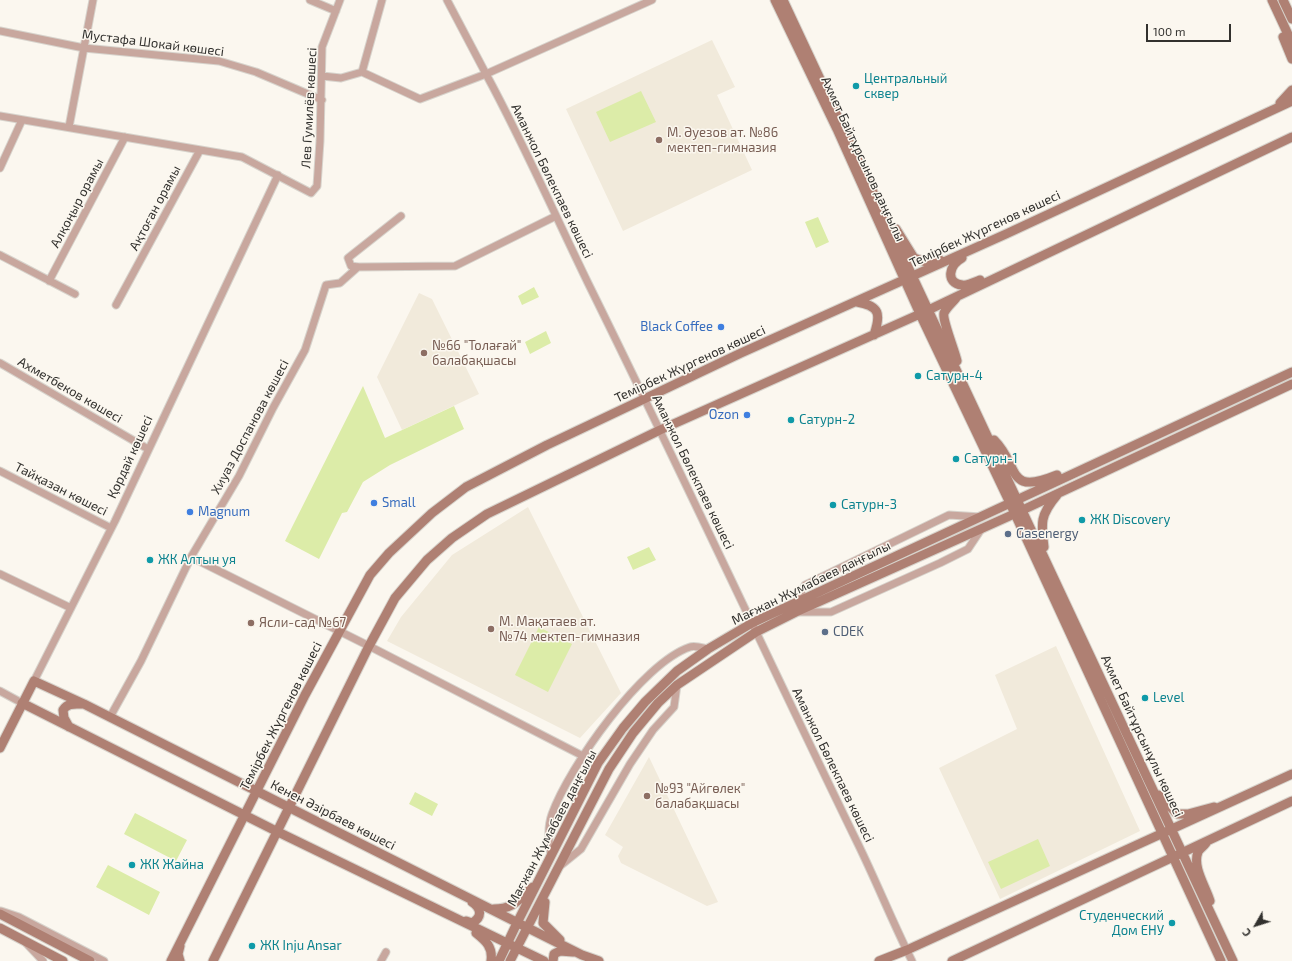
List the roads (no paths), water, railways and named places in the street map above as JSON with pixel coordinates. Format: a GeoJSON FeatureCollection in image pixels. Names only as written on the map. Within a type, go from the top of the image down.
{"type":"FeatureCollection","features":[{"type":"Feature","properties":{"kind":"street"},"geometry":{"type":"LineString","coordinates":[[68,127],[93,0]]}},
{"type":"Feature","properties":{"kind":"street"},"geometry":{"type":"LineString","coordinates":[[310,0],[336,11]]}},
{"type":"Feature","properties":{"kind":"street","name":"Лев Гумилёв көшесі"},"geometry":{"type":"LineString","coordinates":[[278,175],[311,193],[317,186],[322,100],[322,47],[340,0]]}},
{"type":"Feature","properties":{"kind":"street"},"geometry":{"type":"LineString","coordinates":[[362,72],[382,0]]}},
{"type":"Feature","properties":{"kind":"street","name":"Аманжол Бөлекпаев көшесі"},"geometry":{"type":"LineString","coordinates":[[447,0],[516,130],[870,869],[912,961]]}},
{"type":"Feature","properties":{"kind":"street"},"geometry":{"type":"LineString","coordinates":[[322,76],[341,78],[362,72],[420,99],[486,74],[652,0]]}},
{"type":"Feature","properties":{"kind":"street","name":"Ахмет Байтұрсынов даңғылы"},"geometry":{"type":"LineString","coordinates":[[774,0],[815,75],[881,208],[909,278],[920,314],[1024,523]]}},
{"type":"Feature","properties":{"kind":"street","name":"Ахмет Байтұрсынов даңғылы"},"geometry":{"type":"LineString","coordinates":[[783,0],[815,75],[909,278],[929,310],[986,432],[1014,502]]}},
{"type":"Feature","properties":{"kind":"street"},"geometry":{"type":"LineString","coordinates":[[1272,0],[1292,43]]}},
{"type":"Feature","properties":{"kind":"street"},"geometry":{"type":"LineString","coordinates":[[1283,0],[1292,19]]}},
{"type":"Feature","properties":{"kind":"street"},"geometry":{"type":"LineString","coordinates":[[1282,22],[1282,35],[1292,59]]}},
{"type":"Feature","properties":{"kind":"street","name":"Мустафа Шокай көшесі"},"geometry":{"type":"LineString","coordinates":[[0,31],[84,48],[219,61],[256,72],[322,100]]}},
{"type":"Feature","properties":{"kind":"street"},"geometry":{"type":"LineString","coordinates":[[1266,113],[1288,96],[1292,90]]}},
{"type":"Feature","properties":{"kind":"street","name":"Темірбек Жүргенов көшесі"},"geometry":{"type":"LineString","coordinates":[[171,961],[305,695],[370,575],[389,553],[432,513],[466,487],[514,461],[741,353],[1006,234],[1292,101]]}},
{"type":"Feature","properties":{"kind":"street"},"geometry":{"type":"LineString","coordinates":[[0,116],[242,157],[278,175]]}},
{"type":"Feature","properties":{"kind":"street"},"geometry":{"type":"LineString","coordinates":[[0,168],[22,120]]}},
{"type":"Feature","properties":{"kind":"street","name":"Алқоңыр орамы"},"geometry":{"type":"LineString","coordinates":[[49,281],[125,137]]}},
{"type":"Feature","properties":{"kind":"street"},"geometry":{"type":"LineString","coordinates":[[212,961],[369,646],[396,598],[427,560],[452,538],[487,514],[660,430],[929,310],[1289,139]]}},
{"type":"Feature","properties":{"kind":"street","name":"Ақтоған орамы"},"geometry":{"type":"LineString","coordinates":[[116,305],[200,150]]}},
{"type":"Feature","properties":{"kind":"street","name":"Қордай көшесі"},"geometry":{"type":"LineString","coordinates":[[0,748],[111,528],[278,175]]}},
{"type":"Feature","properties":{"kind":"street"},"geometry":{"type":"LineString","coordinates":[[881,208],[914,258],[926,262],[951,259]]}},
{"type":"Feature","properties":{"kind":"street"},"geometry":{"type":"LineString","coordinates":[[401,216],[348,258],[351,266],[455,266],[556,216]]}},
{"type":"Feature","properties":{"kind":"street"},"geometry":{"type":"LineString","coordinates":[[1006,234],[1001,240],[956,261],[951,267],[950,273],[955,282],[962,285],[973,283],[1005,269],[1018,268]]}},
{"type":"Feature","properties":{"kind":"street"},"geometry":{"type":"LineString","coordinates":[[0,255],[75,294]]}},
{"type":"Feature","properties":{"kind":"street","name":"Хиуаз Доспанова көшесі"},"geometry":{"type":"LineString","coordinates":[[110,717],[140,661],[191,557],[239,476],[273,408],[305,350],[326,285],[340,283],[358,267]]}},
{"type":"Feature","properties":{"kind":"street"},"geometry":{"type":"LineString","coordinates":[[958,296],[944,312],[944,320],[953,345],[960,378]]}},
{"type":"Feature","properties":{"kind":"street"},"geometry":{"type":"LineString","coordinates":[[857,302],[873,306],[877,312],[878,322],[874,335]]}},
{"type":"Feature","properties":{"kind":"street","name":"Ахметбеков көшесі"},"geometry":{"type":"LineString","coordinates":[[0,363],[148,449]]}},
{"type":"Feature","properties":{"kind":"street","name":"Мағжан Жұмабаев даңғылы"},"geometry":{"type":"LineString","coordinates":[[510,961],[609,769],[626,744],[658,703],[677,685],[796,607],[981,517],[1292,372]]}},
{"type":"Feature","properties":{"kind":"street","name":"Мағжан Жұмабаев даңғылы"},"geometry":{"type":"LineString","coordinates":[[499,961],[517,922],[551,858],[598,763],[645,702],[677,671],[708,649],[752,623],[796,607],[1019,512],[1292,384]]}},
{"type":"Feature","properties":{"kind":"street"},"geometry":{"type":"LineString","coordinates":[[986,432],[996,442],[1016,476],[1023,482],[1030,484],[1063,473],[1080,471]]}},
{"type":"Feature","properties":{"kind":"street","name":"Тайқазан көшесі"},"geometry":{"type":"LineString","coordinates":[[0,471],[111,528]]}},
{"type":"Feature","properties":{"kind":"street"},"geometry":{"type":"LineString","coordinates":[[1045,557],[1042,520],[1047,506],[1060,492]]}},
{"type":"Feature","properties":{"kind":"street"},"geometry":{"type":"LineString","coordinates":[[981,517],[949,515],[805,585],[796,607],[831,612],[968,549],[982,528]]}},
{"type":"Feature","properties":{"kind":"street","name":"Ахмет Байтұрсынұлы көшесі"},"geometry":{"type":"LineString","coordinates":[[1024,523],[1045,557],[1148,779],[1167,832]]}},
{"type":"Feature","properties":{"kind":"street","name":"Ахмет Байтұрсынұлы көшесі"},"geometry":{"type":"LineString","coordinates":[[1024,523],[1167,832],[1233,961]]}},
{"type":"Feature","properties":{"kind":"street"},"geometry":{"type":"LineString","coordinates":[[191,557],[369,646],[583,756]]}},
{"type":"Feature","properties":{"kind":"street"},"geometry":{"type":"LineString","coordinates":[[0,574],[71,608]]}},
{"type":"Feature","properties":{"kind":"street"},"geometry":{"type":"LineString","coordinates":[[551,858],[548,833],[552,814],[583,756],[612,716],[655,670],[673,655],[692,646],[708,649]]}},
{"type":"Feature","properties":{"kind":"street","name":"Кенен Әзірбаев көшесі"},"geometry":{"type":"LineString","coordinates":[[34,681],[84,704],[582,955],[599,961]]}},
{"type":"Feature","properties":{"kind":"street"},"geometry":{"type":"LineString","coordinates":[[560,866],[581,849],[630,764],[653,730],[674,707],[677,685]]}},
{"type":"Feature","properties":{"kind":"street"},"geometry":{"type":"LineString","coordinates":[[0,691],[276,831],[544,961]]}},
{"type":"Feature","properties":{"kind":"street"},"geometry":{"type":"LineString","coordinates":[[69,727],[64,718],[63,710],[66,705],[84,704]]}},
{"type":"Feature","properties":{"kind":"street"},"geometry":{"type":"LineString","coordinates":[[879,961],[1167,832],[1292,774]]}},
{"type":"Feature","properties":{"kind":"street"},"geometry":{"type":"LineString","coordinates":[[1148,779],[1164,802],[1177,814],[1183,815],[1210,807],[1224,806]]}},
{"type":"Feature","properties":{"kind":"street"},"geometry":{"type":"LineString","coordinates":[[952,961],[1292,801]]}},
{"type":"Feature","properties":{"kind":"street"},"geometry":{"type":"LineString","coordinates":[[1210,840],[1198,852],[1197,862],[1198,870],[1211,903],[1213,920]]}},
{"type":"Feature","properties":{"kind":"street","name":"Ахмет Байтұрсынұлы көшесі"},"geometry":{"type":"LineString","coordinates":[[1178,855],[1221,961]]}},
{"type":"Feature","properties":{"kind":"street"},"geometry":{"type":"LineString","coordinates":[[554,877],[545,898],[542,923],[568,947]]}},
{"type":"Feature","properties":{"kind":"street"},"geometry":{"type":"LineString","coordinates":[[491,909],[508,908],[516,903],[538,882]]}},
{"type":"Feature","properties":{"kind":"street"},"geometry":{"type":"LineString","coordinates":[[458,919],[472,923],[479,918],[480,914],[474,904],[459,892]]}},
{"type":"Feature","properties":{"kind":"street"},"geometry":{"type":"LineString","coordinates":[[0,911],[19,917],[104,961]]}},
{"type":"Feature","properties":{"kind":"street"},"geometry":{"type":"LineString","coordinates":[[0,914],[90,961]]}},
{"type":"Feature","properties":{"kind":"street"},"geometry":{"type":"LineString","coordinates":[[458,919],[486,940],[490,948],[491,961]]}},
{"type":"Feature","properties":{"kind":"street"},"geometry":{"type":"LineString","coordinates":[[0,928],[63,961]]}},
{"type":"Feature","properties":{"kind":"street"},"geometry":{"type":"LineString","coordinates":[[180,961],[178,954],[182,939]]}},
{"type":"Feature","properties":{"kind":"street"},"geometry":{"type":"LineString","coordinates":[[25,942],[43,961]]}},
{"type":"Feature","properties":{"kind":"street"},"geometry":{"type":"LineString","coordinates":[[209,961],[220,945]]}},
{"type":"Feature","properties":{"kind":"street"},"geometry":{"type":"LineString","coordinates":[[553,961],[554,954],[560,951],[582,955]]}},
{"type":"Feature","properties":{"kind":"street"},"geometry":{"type":"LineString","coordinates":[[381,961],[386,952]]}},
{"type":"Feature","properties":{"kind":"place","name":"Центральный сквер"},"geometry":{"type":"Point","coordinates":[856,86]}},
{"type":"Feature","properties":{"kind":"place","name":"М. Әуезов ат. №86 мектеп-гимназия"},"geometry":{"type":"Point","coordinates":[659,140]}},
{"type":"Feature","properties":{"kind":"place","name":"Black Coffee"},"geometry":{"type":"Point","coordinates":[721,327]}},
{"type":"Feature","properties":{"kind":"place","name":"№66 \"Толағай\" балабақшасы"},"geometry":{"type":"Point","coordinates":[424,353]}},
{"type":"Feature","properties":{"kind":"place","name":"Сатурн-4"},"geometry":{"type":"Point","coordinates":[918,376]}},
{"type":"Feature","properties":{"kind":"place","name":"Ozon"},"geometry":{"type":"Point","coordinates":[747,415]}},
{"type":"Feature","properties":{"kind":"place","name":"Сатурн-2"},"geometry":{"type":"Point","coordinates":[791,420]}},
{"type":"Feature","properties":{"kind":"place","name":"Сатурн-1"},"geometry":{"type":"Point","coordinates":[956,459]}},
{"type":"Feature","properties":{"kind":"place","name":"Small"},"geometry":{"type":"Point","coordinates":[374,503]}},
{"type":"Feature","properties":{"kind":"place","name":"Сатурн-3"},"geometry":{"type":"Point","coordinates":[833,505]}},
{"type":"Feature","properties":{"kind":"place","name":"Magnum"},"geometry":{"type":"Point","coordinates":[190,512]}},
{"type":"Feature","properties":{"kind":"place","name":"ЖК Discovery"},"geometry":{"type":"Point","coordinates":[1082,520]}},
{"type":"Feature","properties":{"kind":"place","name":"Gasenergy"},"geometry":{"type":"Point","coordinates":[1008,534]}},
{"type":"Feature","properties":{"kind":"place","name":"ЖК Алтын уя"},"geometry":{"type":"Point","coordinates":[150,560]}},
{"type":"Feature","properties":{"kind":"place","name":"Ясли-сад №67"},"geometry":{"type":"Point","coordinates":[251,623]}},
{"type":"Feature","properties":{"kind":"place","name":"М. Мақатаев ат. №74 мектеп-гимназия"},"geometry":{"type":"Point","coordinates":[491,629]}},
{"type":"Feature","properties":{"kind":"place","name":"CDEK"},"geometry":{"type":"Point","coordinates":[825,632]}},
{"type":"Feature","properties":{"kind":"place","name":"Level"},"geometry":{"type":"Point","coordinates":[1145,698]}},
{"type":"Feature","properties":{"kind":"place","name":"№93 \"Айгөлек\" балабақшасы"},"geometry":{"type":"Point","coordinates":[647,796]}},
{"type":"Feature","properties":{"kind":"place","name":"ЖК Жайна"},"geometry":{"type":"Point","coordinates":[132,865]}},
{"type":"Feature","properties":{"kind":"place","name":"Студенческий Дом ЕНУ"},"geometry":{"type":"Point","coordinates":[1172,923]}},
{"type":"Feature","properties":{"kind":"place","name":"ЖК Inju Ansar"},"geometry":{"type":"Point","coordinates":[252,946]}}]}
